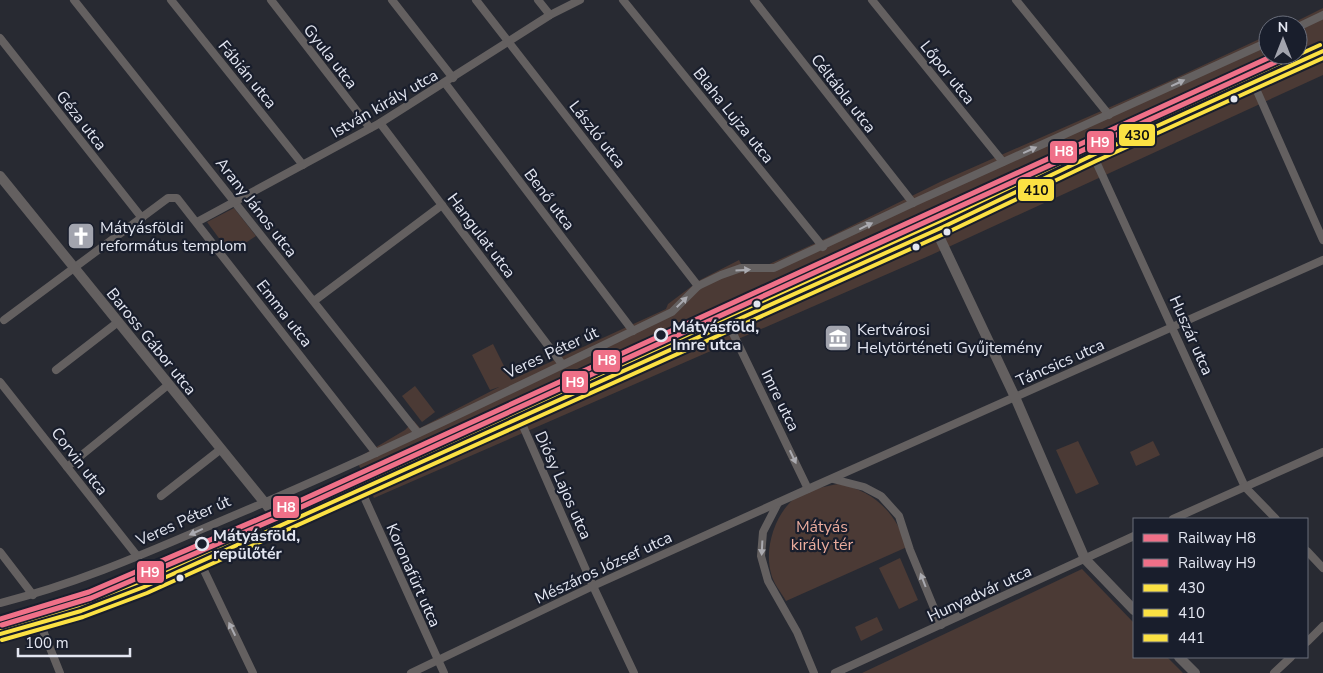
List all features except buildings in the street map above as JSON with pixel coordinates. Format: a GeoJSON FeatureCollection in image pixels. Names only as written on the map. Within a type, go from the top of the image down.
{"type":"FeatureCollection","features":[{"type":"Feature","properties":{"kind":"main road"},"geometry":{"type":"LineString","coordinates":[[0,634],[110,601],[200,562],[360,488],[936,230],[1093,155],[1323,51]]}},
{"type":"Feature","properties":{"kind":"street","name":"Arany János utca"},"geometry":{"type":"LineString","coordinates":[[74,0],[418,433]]}},
{"type":"Feature","properties":{"kind":"street","name":"Fábián utca"},"geometry":{"type":"LineString","coordinates":[[171,0],[302,165]]}},
{"type":"Feature","properties":{"kind":"street","name":"Gyula utca"},"geometry":{"type":"LineString","coordinates":[[271,0],[370,128]]}},
{"type":"Feature","properties":{"kind":"street"},"geometry":{"type":"LineString","coordinates":[[392,0],[453,78]]}},
{"type":"Feature","properties":{"kind":"street","name":"László utca"},"geometry":{"type":"LineString","coordinates":[[476,0],[698,286]]}},
{"type":"Feature","properties":{"kind":"street"},"geometry":{"type":"LineString","coordinates":[[538,0],[550,15]]}},
{"type":"Feature","properties":{"kind":"street","name":"István király utca"},"geometry":{"type":"LineString","coordinates":[[197,222],[380,123],[550,15],[580,0]]}},
{"type":"Feature","properties":{"kind":"street","name":"Blaha Lujza utca"},"geometry":{"type":"LineString","coordinates":[[623,0],[823,247]]}},
{"type":"Feature","properties":{"kind":"street","name":"Céltábla utca"},"geometry":{"type":"LineString","coordinates":[[754,0],[913,203]]}},
{"type":"Feature","properties":{"kind":"street","name":"Lőpor utca"},"geometry":{"type":"LineString","coordinates":[[872,0],[1003,162]]}},
{"type":"Feature","properties":{"kind":"street"},"geometry":{"type":"LineString","coordinates":[[1016,0],[1109,115]]}},
{"type":"Feature","properties":{"kind":"street"},"geometry":{"type":"LineString","coordinates":[[1308,22],[1323,15]]}},
{"type":"Feature","properties":{"kind":"street","name":"Géza utca"},"geometry":{"type":"LineString","coordinates":[[0,38],[142,218]]}},
{"type":"Feature","properties":{"kind":"street","name":"Veres Péter út"},"geometry":{"type":"LineString","coordinates":[[0,603],[33,595],[138,557],[264,503],[376,453],[672,312],[698,286],[741,268],[774,268],[1258,47]]}},
{"type":"Feature","properties":{"kind":"street"},"geometry":{"type":"LineString","coordinates":[[1253,82],[1323,240]]}},
{"type":"Feature","properties":{"kind":"street","name":"Benő utca"},"geometry":{"type":"LineString","coordinates":[[445,83],[633,331]]}},
{"type":"Feature","properties":{"kind":"street","name":"Hangulat utca"},"geometry":{"type":"LineString","coordinates":[[380,123],[562,364]]}},
{"type":"Feature","properties":{"kind":"street","name":"Huszár utca"},"geometry":{"type":"LineString","coordinates":[[1093,155],[1245,487],[1275,518]]}},
{"type":"Feature","properties":{"kind":"street","name":"Baross Gábor utca"},"geometry":{"type":"LineString","coordinates":[[0,176],[272,513],[278,526]]}},
{"type":"Feature","properties":{"kind":"street","name":"Emma utca"},"geometry":{"type":"LineString","coordinates":[[142,218],[168,198],[177,198],[376,453]]}},
{"type":"Feature","properties":{"kind":"street"},"geometry":{"type":"LineString","coordinates":[[314,301],[442,205]]}},
{"type":"Feature","properties":{"kind":"street"},"geometry":{"type":"LineString","coordinates":[[4,320],[142,218]]}},
{"type":"Feature","properties":{"kind":"street"},"geometry":{"type":"LineString","coordinates":[[936,230],[1015,398],[1085,559],[1133,609]]}},
{"type":"Feature","properties":{"kind":"street","name":"Táncsics utca"},"geometry":{"type":"LineString","coordinates":[[808,489],[1323,260]]}},
{"type":"Feature","properties":{"kind":"street"},"geometry":{"type":"LineString","coordinates":[[56,370],[118,322]]}},
{"type":"Feature","properties":{"kind":"street","name":"Imre utca"},"geometry":{"type":"LineString","coordinates":[[728,323],[808,489]]}},
{"type":"Feature","properties":{"kind":"street","name":"Corvin utca"},"geometry":{"type":"LineString","coordinates":[[0,382],[138,557]]}},
{"type":"Feature","properties":{"kind":"street"},"geometry":{"type":"LineString","coordinates":[[67,467],[168,385]]}},
{"type":"Feature","properties":{"kind":"street","name":"Diósy Lajos utca"},"geometry":{"type":"LineString","coordinates":[[519,417],[593,586],[634,673]]}},
{"type":"Feature","properties":{"kind":"street"},"geometry":{"type":"LineString","coordinates":[[161,496],[221,449]]}},
{"type":"Feature","properties":{"kind":"street"},"geometry":{"type":"LineString","coordinates":[[1175,518],[1323,452]]}},
{"type":"Feature","properties":{"kind":"street"},"geometry":{"type":"LineString","coordinates":[[833,479],[864,487],[880,496],[899,516],[910,550],[941,625]]}},
{"type":"Feature","properties":{"kind":"street","name":"Koronafürt utca"},"geometry":{"type":"LineString","coordinates":[[360,488],[444,673]]}},
{"type":"Feature","properties":{"kind":"street","name":"Mészáros József utca"},"geometry":{"type":"LineString","coordinates":[[411,673],[593,586],[808,489]]}},
{"type":"Feature","properties":{"kind":"street"},"geometry":{"type":"LineString","coordinates":[[778,503],[763,532],[761,556],[768,581],[798,632],[814,673]]}},
{"type":"Feature","properties":{"kind":"street","name":"Hunyadvár utca"},"geometry":{"type":"LineString","coordinates":[[834,673],[1133,536]]}},
{"type":"Feature","properties":{"kind":"street"},"geometry":{"type":"LineString","coordinates":[[0,552],[33,595]]}},
{"type":"Feature","properties":{"kind":"street"},"geometry":{"type":"LineString","coordinates":[[1308,552],[1323,568]]}},
{"type":"Feature","properties":{"kind":"street"},"geometry":{"type":"LineString","coordinates":[[200,562],[253,673]]}},
{"type":"Feature","properties":{"kind":"street"},"geometry":{"type":"LineString","coordinates":[[40,623],[60,673]]}},
{"type":"Feature","properties":{"kind":"street"},"geometry":{"type":"LineString","coordinates":[[1308,641],[1323,626]]}},
{"type":"Feature","properties":{"kind":"street"},"geometry":{"type":"LineString","coordinates":[[1180,658],[1195,673]]}},
{"type":"Feature","properties":{"kind":"street"},"geometry":{"type":"LineString","coordinates":[[1274,673],[1290,658]]}},
{"type":"Feature","properties":{"kind":"green space"},"geometry":{"type":"Polygon","coordinates":[[[1323,8],[1323,75],[931,255],[374,498],[356,459],[405,430],[414,421],[420,428],[499,387],[490,390],[472,355],[493,344],[511,380],[666,309],[668,304],[700,280],[739,260],[741,264],[765,266],[829,237],[942,181],[1258,40],[1258,65],[1308,65],[1308,16],[1323,8]]]}},
{"type":"Feature","properties":{"kind":"green space"},"geometry":{"type":"Polygon","coordinates":[[[234,208],[256,236],[230,253],[207,222],[234,208]]]}},
{"type":"Feature","properties":{"kind":"green space"},"geometry":{"type":"Polygon","coordinates":[[[415,386],[435,412],[422,422],[402,396],[415,386]]]}},
{"type":"Feature","properties":{"kind":"green space"},"geometry":{"type":"Polygon","coordinates":[[[1078,441],[1099,484],[1076,494],[1056,450],[1078,441]]]}},
{"type":"Feature","properties":{"kind":"green space"},"geometry":{"type":"Polygon","coordinates":[[[1153,441],[1160,455],[1136,466],[1130,452],[1153,441]]]}},
{"type":"Feature","properties":{"kind":"green space","name":"Mátyás király tér"},"geometry":{"type":"Polygon","coordinates":[[[838,484],[862,492],[882,505],[897,524],[907,547],[786,601],[773,580],[769,564],[770,543],[781,514],[794,499],[804,493],[838,484]]]}},
{"type":"Feature","properties":{"kind":"green space"},"geometry":{"type":"Polygon","coordinates":[[[900,558],[918,600],[899,609],[879,568],[900,558]]]}},
{"type":"Feature","properties":{"kind":"green space"},"geometry":{"type":"Polygon","coordinates":[[[1082,569],[1133,622],[1133,658],[1168,658],[1183,673],[862,673],[1082,569]]]}},
{"type":"Feature","properties":{"kind":"green space"},"geometry":{"type":"Polygon","coordinates":[[[877,617],[883,630],[861,641],[855,627],[877,617]]]}},
{"type":"Feature","properties":{"kind":"rail line","name":"H8"},"geometry":{"type":"LineString","coordinates":[[0,619],[89,592],[273,513],[1258,63]]}},
{"type":"Feature","properties":{"kind":"rail line","name":"H9"},"geometry":{"type":"LineString","coordinates":[[2,625],[91,598],[275,519],[1269,65]]}},
{"type":"Feature","properties":{"kind":"transit line","name":"441"},"geometry":{"type":"LineString","coordinates":[[0,628],[79,605],[142,581],[940,221],[1090,149],[1320,45]]}},
{"type":"Feature","properties":{"kind":"transit line","name":"430"},"geometry":{"type":"LineString","coordinates":[[0,634],[81,611],[144,587],[943,227],[1093,155],[1323,51]]}},
{"type":"Feature","properties":{"kind":"transit line","name":"410"},"geometry":{"type":"LineString","coordinates":[[2,640],[83,617],[147,593],[946,233],[1096,161],[1323,58]]}},
{"type":"Feature","properties":{"kind":"place","name":"Mátyásföldi református templom"},"geometry":{"type":"Point","coordinates":[81,236]}},
{"type":"Feature","properties":{"kind":"place","name":"Mátyásföld, Imre utca"},"geometry":{"type":"Point","coordinates":[661,335]}},
{"type":"Feature","properties":{"kind":"place","name":"Kertvárosi Helytörténeti Gyűjtemény"},"geometry":{"type":"Point","coordinates":[838,338]}},
{"type":"Feature","properties":{"kind":"place","name":"Mátyásföld, repülőtér"},"geometry":{"type":"Point","coordinates":[202,544]}}]}
